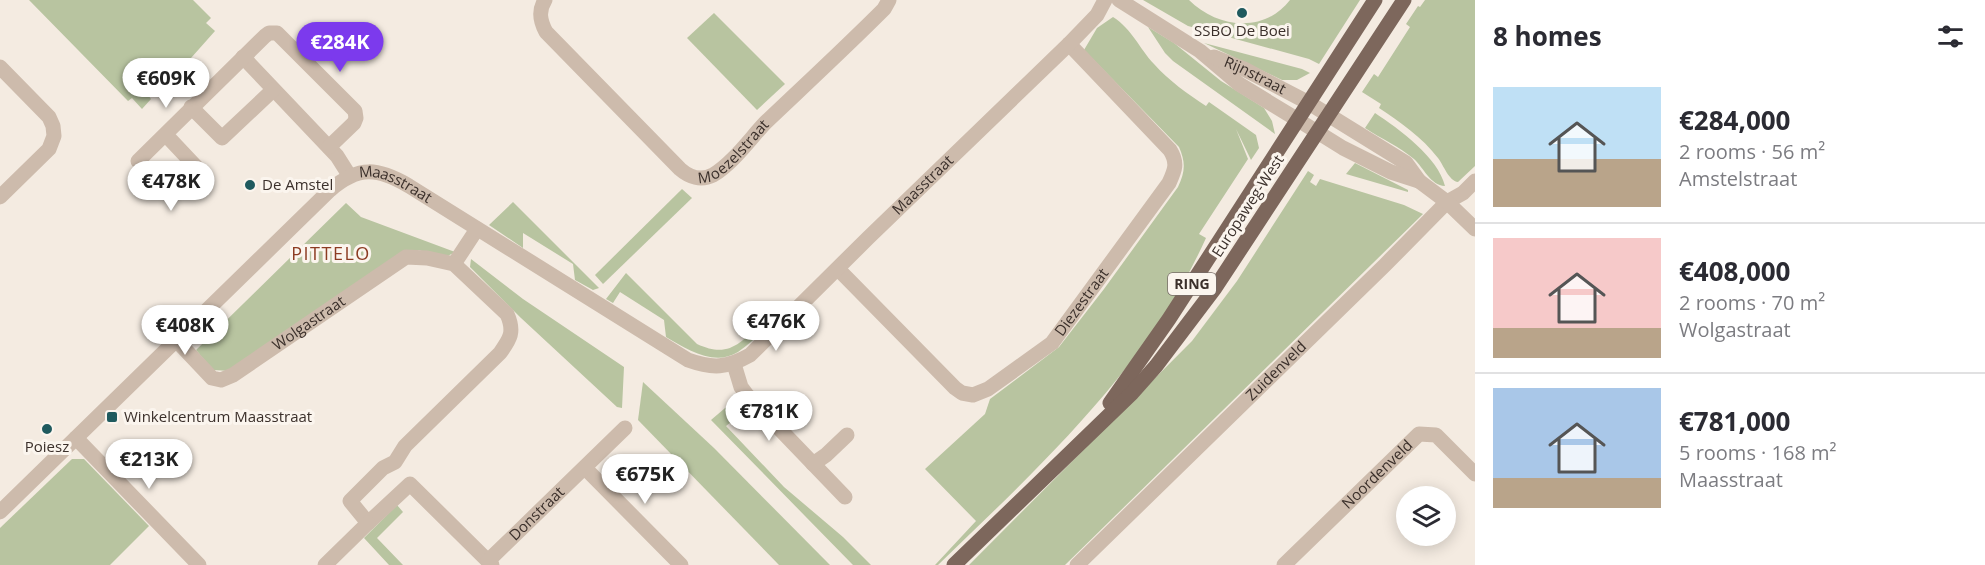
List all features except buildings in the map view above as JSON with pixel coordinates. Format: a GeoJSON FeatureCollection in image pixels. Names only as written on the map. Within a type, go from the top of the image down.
{"type":"FeatureCollection","features":[{"type":"Feature","properties":{"kind":"main road","name":"Europaweg-West"},"geometry":{"type":"LineString","coordinates":[[1078,443],[1146,354],[1375,0]]}},
{"type":"Feature","properties":{"kind":"main road","name":"Europaweg-West"},"geometry":{"type":"LineString","coordinates":[[954,565],[1143,381],[1187,326],[1215,288],[1404,0]]}},
{"type":"Feature","properties":{"kind":"street","name":"Moezelstraat"},"geometry":{"type":"LineString","coordinates":[[545,0],[540,13],[546,32],[680,170],[692,177],[702,178],[712,176],[722,168],[884,9],[889,0]]}},
{"type":"Feature","properties":{"kind":"street","name":"Maasstraat"},"geometry":{"type":"LineString","coordinates":[[0,512],[330,190],[350,175],[358,173],[381,173],[392,176],[688,360],[704,366],[734,364],[750,355],[1069,44],[1097,15],[1106,0]]}},
{"type":"Feature","properties":{"kind":"street","name":"Rijnstraat"},"geometry":{"type":"LineString","coordinates":[[1119,0],[1200,51],[1239,84],[1348,151],[1391,172],[1419,181]]}},
{"type":"Feature","properties":{"kind":"street"},"geometry":{"type":"LineString","coordinates":[[166,135],[191,107],[269,33],[278,33],[355,111],[354,123],[329,147]]}},
{"type":"Feature","properties":{"kind":"street","name":"Diezestraat"},"geometry":{"type":"LineString","coordinates":[[838,269],[955,388],[963,393],[973,395],[988,389],[1052,343],[1176,170],[1175,158],[1170,150],[1069,44]]}},
{"type":"Feature","properties":{"kind":"street","name":"Rijnstraat"},"geometry":{"type":"LineString","coordinates":[[1200,51],[1244,69],[1309,103],[1406,163],[1419,181]]}},
{"type":"Feature","properties":{"kind":"street"},"geometry":{"type":"LineString","coordinates":[[243,57],[329,147],[350,175]]}},
{"type":"Feature","properties":{"kind":"street"},"geometry":{"type":"LineString","coordinates":[[0,67],[49,117],[54,136],[49,149],[0,197]]}},
{"type":"Feature","properties":{"kind":"street"},"geometry":{"type":"LineString","coordinates":[[191,107],[222,138],[273,90]]}},
{"type":"Feature","properties":{"kind":"street"},"geometry":{"type":"LineString","coordinates":[[1419,181],[1447,202],[1475,229]]}},
{"type":"Feature","properties":{"kind":"street","name":"Zuidenveld"},"geometry":{"type":"LineString","coordinates":[[1077,565],[1447,202],[1463,193],[1475,181]]}},
{"type":"Feature","properties":{"kind":"street"},"geometry":{"type":"LineString","coordinates":[[368,523],[350,501],[383,468],[395,462],[405,446],[500,353],[510,339],[512,325],[507,314],[454,264],[477,229]]}},
{"type":"Feature","properties":{"kind":"street","name":"Wolgastraat"},"geometry":{"type":"LineString","coordinates":[[177,341],[212,378],[221,380],[234,375],[406,257],[427,258],[454,264]]}},
{"type":"Feature","properties":{"kind":"street"},"geometry":{"type":"LineString","coordinates":[[734,364],[741,387],[845,497]]}},
{"type":"Feature","properties":{"kind":"street","name":"Donstraat"},"geometry":{"type":"LineString","coordinates":[[490,563],[625,428]]}},
{"type":"Feature","properties":{"kind":"street","name":"Noordenveld"},"geometry":{"type":"LineString","coordinates":[[1284,565],[1419,434],[1436,435],[1475,474]]}},
{"type":"Feature","properties":{"kind":"street"},"geometry":{"type":"LineString","coordinates":[[813,464],[847,435]]}},
{"type":"Feature","properties":{"kind":"street"},"geometry":{"type":"LineString","coordinates":[[76,438],[199,565]]}},
{"type":"Feature","properties":{"kind":"street"},"geometry":{"type":"LineString","coordinates":[[395,462],[410,484],[490,563]]}},
{"type":"Feature","properties":{"kind":"street"},"geometry":{"type":"LineString","coordinates":[[585,468],[681,565]]}},
{"type":"Feature","properties":{"kind":"street"},"geometry":{"type":"LineString","coordinates":[[325,565],[410,484]]}},
{"type":"Feature","properties":{"kind":"green space"},"geometry":{"type":"Polygon","coordinates":[[[29,0],[193,0],[211,18],[206,23],[215,31],[159,94],[148,81],[142,87],[151,99],[142,109],[132,98],[128,101],[29,0]]]}},
{"type":"Feature","properties":{"kind":"green space"},"geometry":{"type":"Polygon","coordinates":[[[1143,0],[1189,0],[1213,17],[1240,23],[1267,18],[1279,11],[1290,0],[1360,0],[1319,64],[1309,59],[1188,26],[1143,0]]]}},
{"type":"Feature","properties":{"kind":"green space"},"geometry":{"type":"Polygon","coordinates":[[[1425,0],[1475,0],[1475,166],[1458,182],[1449,176],[1425,143],[1379,108],[1381,104],[1362,92],[1374,74],[1378,77],[1410,27],[1406,24],[1425,0]]]}},
{"type":"Feature","properties":{"kind":"green space"},"geometry":{"type":"Polygon","coordinates":[[[714,13],[785,84],[757,110],[687,38],[714,13]]]}},
{"type":"Feature","properties":{"kind":"green space"},"geometry":{"type":"Polygon","coordinates":[[[1113,17],[1125,27],[1166,76],[1206,106],[1209,102],[1256,135],[1259,148],[1251,160],[1236,129],[1248,159],[1199,234],[1206,238],[1182,286],[1122,373],[1052,453],[938,565],[935,565],[976,521],[925,469],[985,414],[990,399],[1059,347],[1178,187],[1182,177],[1184,163],[1179,147],[1084,50],[1097,28],[1113,17]]]}},
{"type":"Feature","properties":{"kind":"green space"},"geometry":{"type":"Polygon","coordinates":[[[1148,27],[1174,43],[1221,81],[1264,108],[1272,121],[1275,134],[1173,61],[1148,27]]]}},
{"type":"Feature","properties":{"kind":"green space"},"geometry":{"type":"Polygon","coordinates":[[[1204,43],[1310,73],[1297,80],[1282,80],[1204,43]]]}},
{"type":"Feature","properties":{"kind":"green space"},"geometry":{"type":"Polygon","coordinates":[[[1375,113],[1406,135],[1426,154],[1441,175],[1445,186],[1435,183],[1408,155],[1365,128],[1375,113]]]}},
{"type":"Feature","properties":{"kind":"green space"},"geometry":{"type":"Polygon","coordinates":[[[1355,163],[1408,190],[1408,192],[1346,174],[1355,163]]]}},
{"type":"Feature","properties":{"kind":"green space"},"geometry":{"type":"Polygon","coordinates":[[[1308,171],[1314,175],[1310,182],[1316,186],[1320,179],[1404,205],[1423,214],[1065,565],[969,565],[1192,341],[1237,281],[1308,171]]]}},
{"type":"Feature","properties":{"kind":"green space"},"geometry":{"type":"Polygon","coordinates":[[[682,189],[692,198],[603,284],[595,275],[682,189]]]}},
{"type":"Feature","properties":{"kind":"green space"},"geometry":{"type":"Polygon","coordinates":[[[513,202],[599,288],[593,290],[575,280],[573,264],[523,233],[523,248],[489,225],[513,202]]]}},
{"type":"Feature","properties":{"kind":"green space"},"geometry":{"type":"Polygon","coordinates":[[[346,203],[361,217],[455,252],[446,257],[418,250],[230,371],[213,370],[196,350],[346,203]]]}},
{"type":"Feature","properties":{"kind":"green space"},"geometry":{"type":"Polygon","coordinates":[[[471,259],[523,299],[624,367],[622,408],[617,407],[521,318],[470,267],[471,259]]]}},
{"type":"Feature","properties":{"kind":"green space"},"geometry":{"type":"Polygon","coordinates":[[[626,273],[697,344],[717,350],[725,349],[746,338],[760,324],[764,330],[741,350],[729,356],[720,358],[701,355],[666,337],[664,320],[620,292],[613,303],[606,299],[626,273]]]}},
{"type":"Feature","properties":{"kind":"green space"},"geometry":{"type":"Polygon","coordinates":[[[643,382],[714,448],[830,565],[779,565],[638,420],[643,382]]]}},
{"type":"Feature","properties":{"kind":"green space"},"geometry":{"type":"Polygon","coordinates":[[[738,397],[749,408],[726,426],[784,487],[843,537],[871,565],[853,565],[711,420],[738,397]]]}},
{"type":"Feature","properties":{"kind":"green space"},"geometry":{"type":"Polygon","coordinates":[[[72,459],[84,459],[149,526],[110,565],[0,565],[0,528],[72,459]]]}},
{"type":"Feature","properties":{"kind":"green space"},"geometry":{"type":"Polygon","coordinates":[[[397,505],[403,512],[377,538],[403,565],[389,565],[364,538],[397,505]]]}},
{"type":"Feature","properties":{"kind":"place","name":"SSBO De Boei"},"geometry":{"type":"Point","coordinates":[1242,13]}},
{"type":"Feature","properties":{"kind":"place","name":"De Amstel"},"geometry":{"type":"Point","coordinates":[250,185]}},
{"type":"Feature","properties":{"kind":"place","name":"Winkelcentrum Maasstraat"},"geometry":{"type":"Point","coordinates":[112,417]}},
{"type":"Feature","properties":{"kind":"place","name":"Poiesz"},"geometry":{"type":"Point","coordinates":[47,429]}},
{"type":"Feature","properties":{"kind":"district","name":"PITTELO"},"geometry":{"type":"Point","coordinates":[331,254]}}]}
